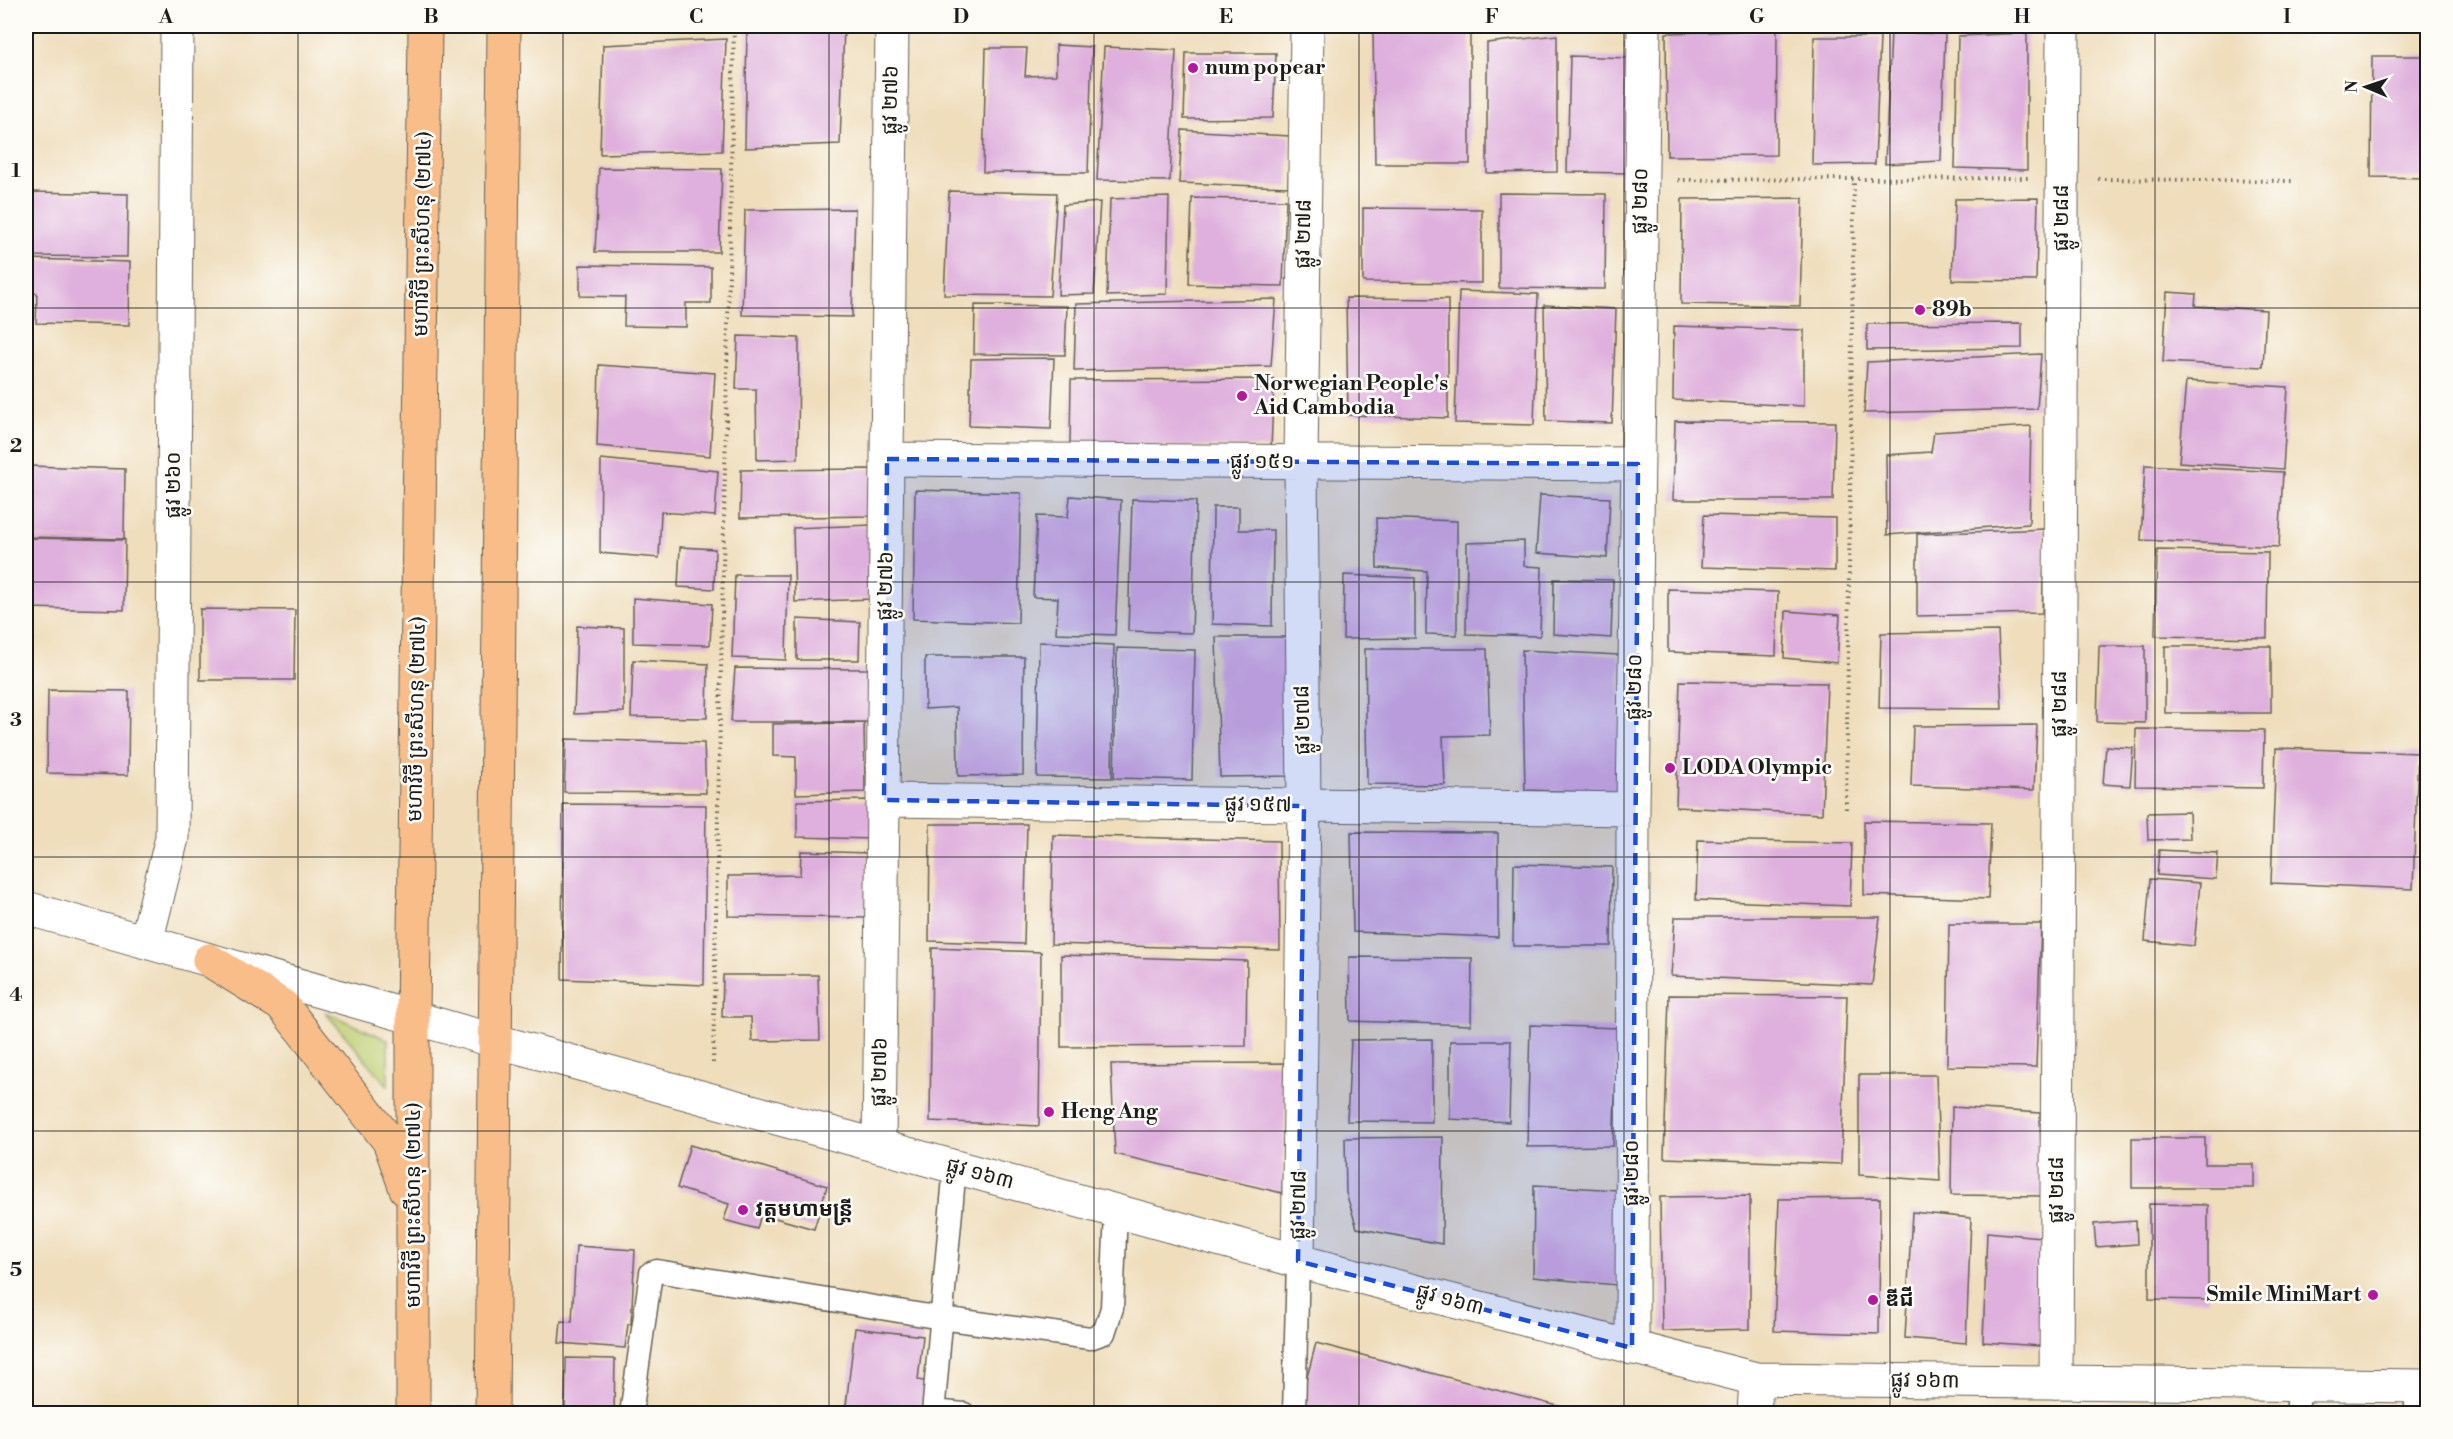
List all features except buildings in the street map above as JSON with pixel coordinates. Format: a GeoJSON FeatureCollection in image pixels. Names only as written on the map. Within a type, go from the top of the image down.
{"type":"FeatureCollection","features":[{"type":"Feature","properties":{"kind":"main road","name":"មហាវិថី ព្រះសីហនុ (២៧៤)"},"geometry":{"type":"LineString","coordinates":[[413,1413],[415,1215],[413,1018],[425,26]]}},
{"type":"Feature","properties":{"kind":"main road"},"geometry":{"type":"LineString","coordinates":[[492,1413],[504,26]]}},
{"type":"Feature","properties":{"kind":"main road"},"geometry":{"type":"LineString","coordinates":[[208,960],[283,1006],[389,1141],[415,1215]]}},
{"type":"Feature","properties":{"kind":"street","name":"ផ្លូវ ២៦០"},"geometry":{"type":"LineString","coordinates":[[146,942],[172,838],[177,26]]}},
{"type":"Feature","properties":{"kind":"street","name":"ផ្លូវ ២៧៦"},"geometry":{"type":"LineString","coordinates":[[879,1146],[892,26]]}},
{"type":"Feature","properties":{"kind":"street","name":"ផ្លូវ ២៧៨"},"geometry":{"type":"LineString","coordinates":[[1299,1261],[1304,806],[1301,462],[1307,26]]}},
{"type":"Feature","properties":{"kind":"street","name":"ផ្លូវ ២៨០"},"geometry":{"type":"LineString","coordinates":[[1632,1348],[1633,809],[1644,26]]}},
{"type":"Feature","properties":{"kind":"street","name":"ផ្លូវ ២៨៨"},"geometry":{"type":"LineString","coordinates":[[2056,1382],[2063,26]]}},
{"type":"Feature","properties":{"kind":"street","name":"ផ្លូវ ១៥១"},"geometry":{"type":"LineString","coordinates":[[887,459],[1638,464]]}},
{"type":"Feature","properties":{"kind":"street","name":"ផ្លូវ ១៥៧"},"geometry":{"type":"LineString","coordinates":[[884,800],[1633,809]]}},
{"type":"Feature","properties":{"kind":"street","name":"ផ្លូវ ១៦៣"},"geometry":{"type":"LineString","coordinates":[[26,908],[413,1018],[1299,1261],[1756,1379],[2056,1382],[2298,1399],[2420,1395]]}},
{"type":"Feature","properties":{"kind":"street"},"geometry":{"type":"LineString","coordinates":[[1754,1413],[1756,1379]]}},
{"type":"Feature","properties":{"kind":"lane"},"geometry":{"type":"LineString","coordinates":[[955,1167],[933,1412],[964,1413]]}},
{"type":"Feature","properties":{"kind":"lane"},"geometry":{"type":"LineString","coordinates":[[632,1413],[648,1279],[651,1273],[657,1271],[941,1318],[1090,1338],[1104,1333],[1112,1308],[1116,1211]]}},
{"type":"Feature","properties":{"kind":"lane","name":"ផ្លូវ ២៧៨"},"geometry":{"type":"LineString","coordinates":[[1294,1413],[1299,1261]]}},
{"type":"Feature","properties":{"kind":"path"},"geometry":{"type":"LineString","coordinates":[[712,1100],[734,26]]}},
{"type":"Feature","properties":{"kind":"path"},"geometry":{"type":"LineString","coordinates":[[1641,180],[2062,178],[2295,181]]}},
{"type":"Feature","properties":{"kind":"path"},"geometry":{"type":"LineString","coordinates":[[1846,809],[1854,179]]}},
{"type":"Feature","properties":{"kind":"highlighted area"},"geometry":{"type":"Polygon","coordinates":[[[887,459],[1638,464],[1632,1348],[1298,1261],[1304,806],[884,800],[887,459]]]}},
{"type":"Feature","properties":{"kind":"green space"},"geometry":{"type":"Polygon","coordinates":[[[325,1012],[388,1040],[388,1086],[325,1012]]]}},
{"type":"Feature","properties":{"kind":"place","name":"num popear"},"geometry":{"type":"Point","coordinates":[1193,68]}},
{"type":"Feature","properties":{"kind":"place","name":"89b"},"geometry":{"type":"Point","coordinates":[1920,310]}},
{"type":"Feature","properties":{"kind":"place","name":"Norwegian People's Aid Cambodia"},"geometry":{"type":"Point","coordinates":[1242,396]}},
{"type":"Feature","properties":{"kind":"place","name":"LODA Olympic"},"geometry":{"type":"Point","coordinates":[1670,768]}},
{"type":"Feature","properties":{"kind":"place","name":"Heng Ang"},"geometry":{"type":"Point","coordinates":[1049,1112]}},
{"type":"Feature","properties":{"kind":"place","name":"វត្តមហាមន្រ្តី"},"geometry":{"type":"Point","coordinates":[743,1210]}},
{"type":"Feature","properties":{"kind":"place","name":"Smile MiniMart"},"geometry":{"type":"Point","coordinates":[2373,1295]}},
{"type":"Feature","properties":{"kind":"place","name":"ឌីជី"},"geometry":{"type":"Point","coordinates":[1873,1300]}}]}
